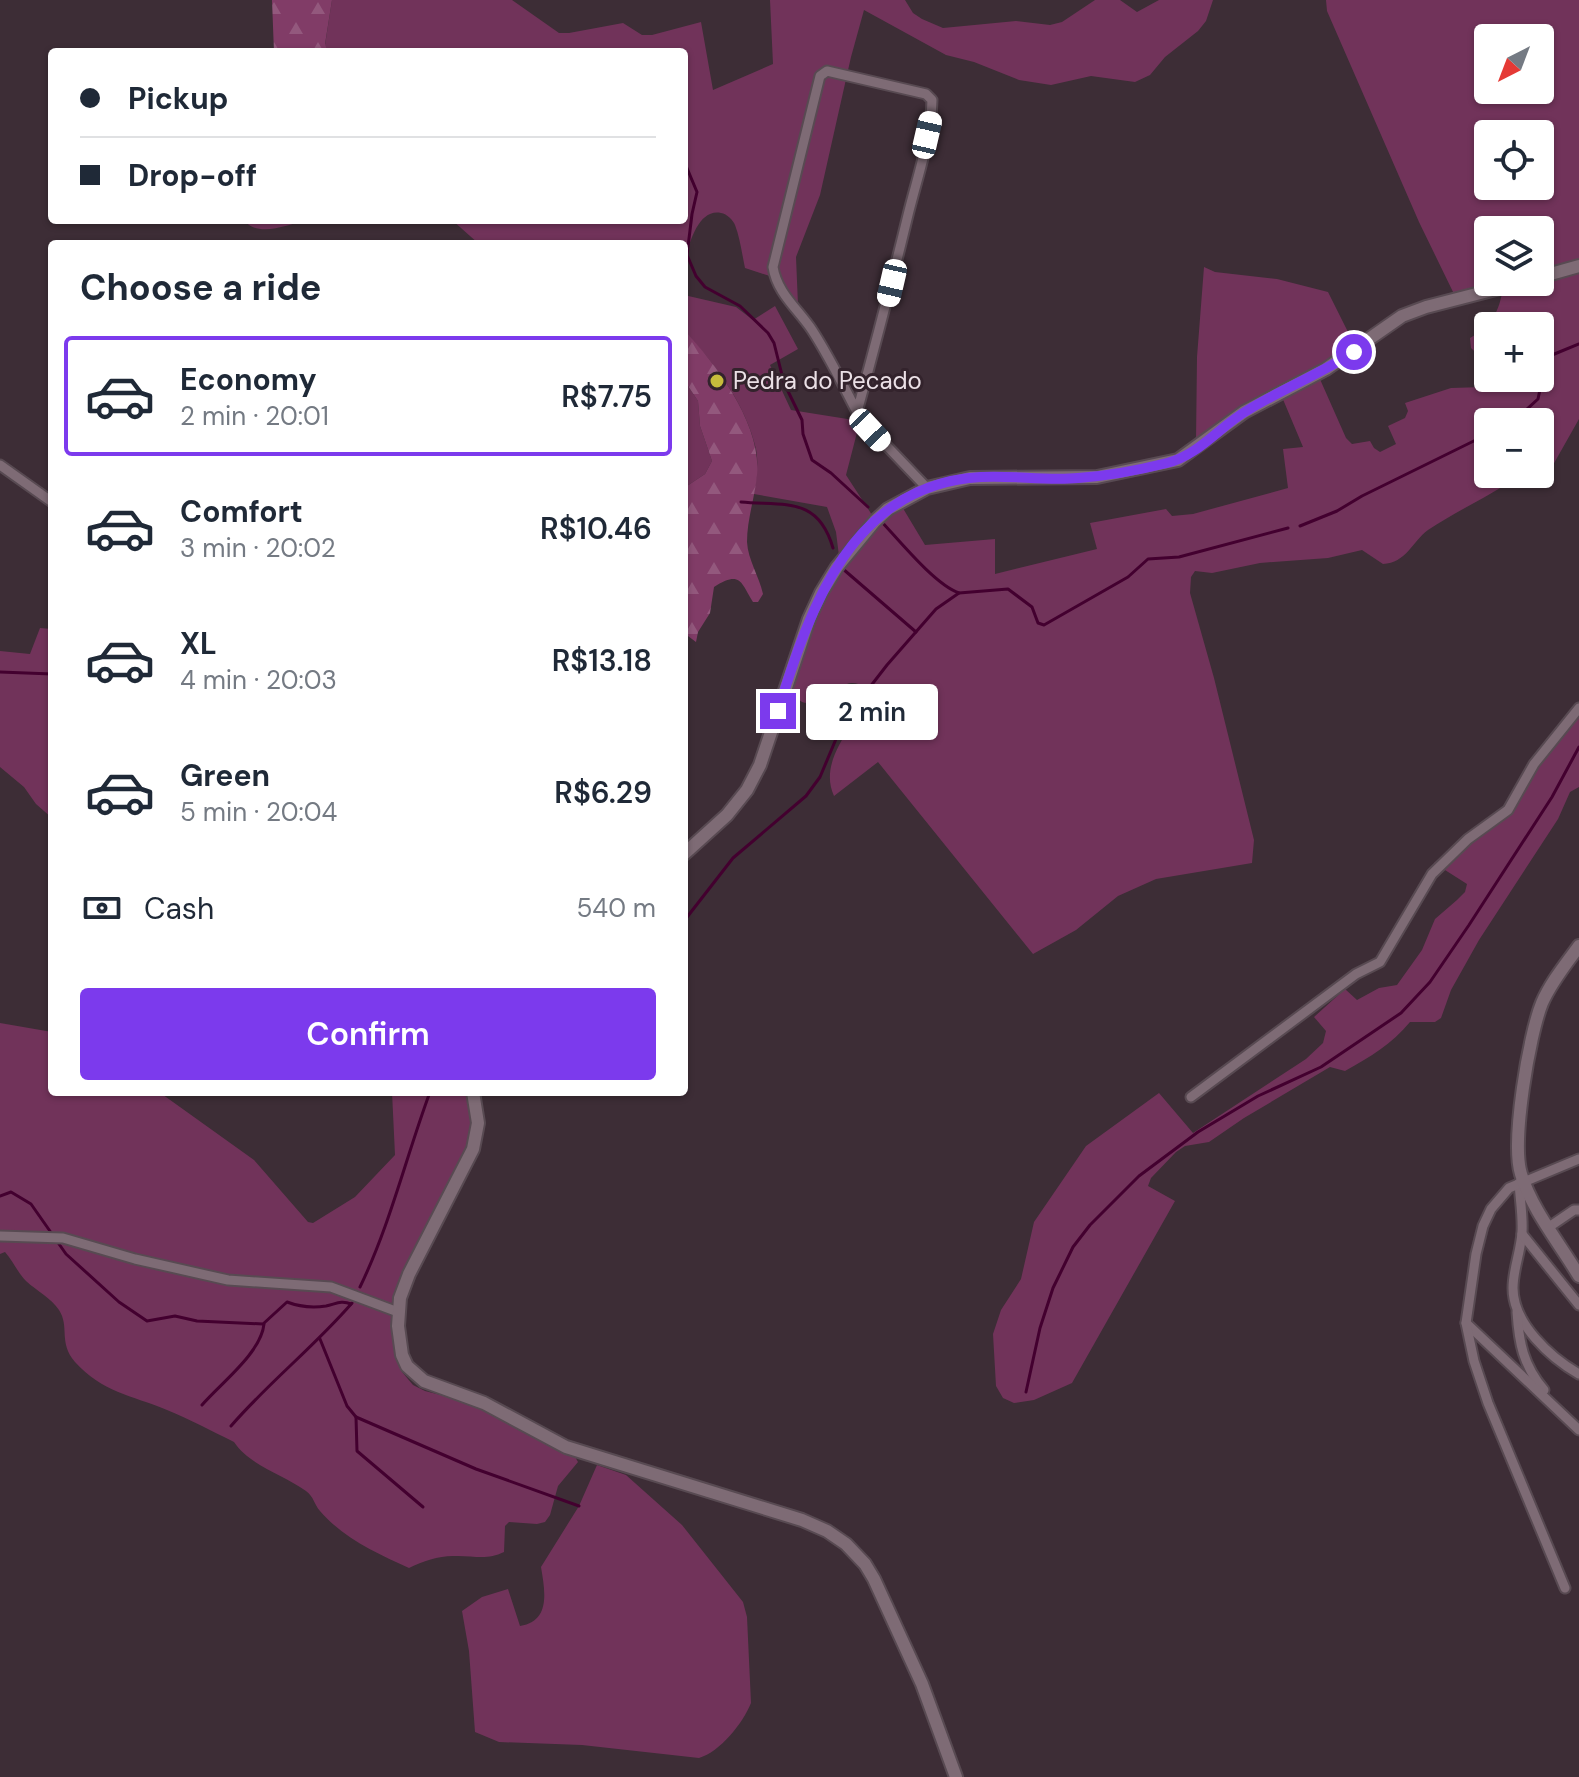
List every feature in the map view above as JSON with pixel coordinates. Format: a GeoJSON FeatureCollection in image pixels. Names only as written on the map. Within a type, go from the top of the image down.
{"type":"FeatureCollection","features":[{"type":"Feature","properties":{"kind":"street"},"geometry":{"type":"LineString","coordinates":[[857,412],[923,156],[932,100],[926,94],[827,71],[820,76],[773,267],[778,285],[811,329],[857,412],[870,430],[927,488]]}},
{"type":"Feature","properties":{"kind":"street"},"geometry":{"type":"LineString","coordinates":[[1554,273],[1579,266]]}},
{"type":"Feature","properties":{"kind":"street"},"geometry":{"type":"LineString","coordinates":[[688,850],[727,815],[751,782],[766,748],[809,619],[837,567],[880,515],[927,488],[980,477],[1097,477],[1178,460],[1244,412],[1342,359],[1402,316],[1474,295]]}},
{"type":"Feature","properties":{"kind":"street"},"geometry":{"type":"LineString","coordinates":[[0,465],[48,499]]}},
{"type":"Feature","properties":{"kind":"street"},"geometry":{"type":"LineString","coordinates":[[1191,1097],[1356,974],[1380,962],[1432,874],[1468,839],[1508,810],[1534,764],[1579,708]]}},
{"type":"Feature","properties":{"kind":"street"},"geometry":{"type":"LineString","coordinates":[[1579,946],[1548,991],[1534,1028],[1518,1154],[1522,1234],[1513,1290],[1528,1329],[1541,1346],[1579,1374]]}},
{"type":"Feature","properties":{"kind":"street"},"geometry":{"type":"LineString","coordinates":[[474,1096],[478,1123],[473,1149],[409,1274],[398,1312],[402,1355],[407,1366],[418,1378],[484,1403],[566,1447],[802,1520],[846,1544],[865,1564],[885,1600],[932,1708],[956,1777]]}},
{"type":"Feature","properties":{"kind":"street"},"geometry":{"type":"LineString","coordinates":[[1565,1588],[1488,1403],[1466,1323],[1470,1284],[1483,1226],[1503,1194],[1521,1182],[1579,1159]]}},
{"type":"Feature","properties":{"kind":"street"},"geometry":{"type":"LineString","coordinates":[[1521,1182],[1579,1276]]}},
{"type":"Feature","properties":{"kind":"street"},"geometry":{"type":"LineString","coordinates":[[1549,1227],[1577,1209]]}},
{"type":"Feature","properties":{"kind":"street"},"geometry":{"type":"LineString","coordinates":[[1522,1234],[1579,1305]]}},
{"type":"Feature","properties":{"kind":"street"},"geometry":{"type":"LineString","coordinates":[[0,1236],[63,1238],[228,1280],[331,1287],[398,1312]]}},
{"type":"Feature","properties":{"kind":"street"},"geometry":{"type":"LineString","coordinates":[[1517,1304],[1519,1344],[1527,1367],[1579,1430]]}},
{"type":"Feature","properties":{"kind":"street"},"geometry":{"type":"LineString","coordinates":[[1466,1323],[1579,1430]]}},
{"type":"Feature","properties":{"kind":"shaded area"},"geometry":{"type":"Polygon","coordinates":[[[332,0],[512,0],[559,33],[623,23],[642,35],[652,35],[701,22],[713,90],[773,64],[770,0],[905,0],[913,13],[943,28],[1016,21],[1050,25],[1062,22],[1095,0],[1120,0],[1137,12],[1159,0],[1213,0],[1206,21],[1198,31],[1165,57],[1150,75],[1135,82],[1091,76],[1051,85],[1019,80],[974,62],[946,55],[864,10],[820,195],[796,257],[798,305],[776,278],[745,268],[735,225],[721,213],[713,213],[700,223],[688,250],[688,240],[474,240],[456,224],[688,224],[688,48],[326,48],[332,0]]]}},
{"type":"Feature","properties":{"kind":"shaded area"},"geometry":{"type":"Polygon","coordinates":[[[1326,0],[1579,0],[1579,260],[1554,266],[1554,216],[1474,216],[1474,290],[1455,296],[1419,222],[1327,11],[1326,0]]]}},
{"type":"Feature","properties":{"kind":"shaded area"},"geometry":{"type":"Polygon","coordinates":[[[249,224],[292,224],[265,229],[249,224]]]}},
{"type":"Feature","properties":{"kind":"shaded area"},"geometry":{"type":"Polygon","coordinates":[[[1204,267],[1215,272],[1277,279],[1328,292],[1354,344],[1196,442],[1197,357],[1204,267]]]}},
{"type":"Feature","properties":{"kind":"shaded area"},"geometry":{"type":"Polygon","coordinates":[[[1579,273],[1579,419],[1554,463],[1554,408],[1474,408],[1474,488],[1501,488],[1428,530],[1397,560],[1383,564],[1362,550],[1328,558],[1260,563],[1212,573],[1195,571],[1191,577],[1190,593],[1254,840],[1252,863],[1156,879],[1118,896],[1076,930],[1033,954],[878,762],[834,796],[830,782],[835,755],[873,694],[851,683],[809,703],[802,702],[791,682],[827,587],[887,515],[901,505],[925,545],[995,539],[995,574],[1097,549],[1090,523],[1166,509],[1172,516],[1193,514],[1288,488],[1283,449],[1303,447],[1282,397],[1319,377],[1346,438],[1352,444],[1370,441],[1380,452],[1396,444],[1388,426],[1405,418],[1408,411],[1405,403],[1451,388],[1474,387],[1474,392],[1554,392],[1554,312],[1496,312],[1501,296],[1554,296],[1554,279],[1579,273]]]}},
{"type":"Feature","properties":{"kind":"shaded area"},"geometry":{"type":"Polygon","coordinates":[[[688,296],[736,307],[753,320],[775,306],[798,349],[770,365],[791,410],[860,421],[846,475],[872,515],[839,556],[836,532],[827,507],[754,494],[757,460],[751,433],[737,401],[688,336],[688,296]]]}},
{"type":"Feature","properties":{"kind":"shaded area"},"geometry":{"type":"Polygon","coordinates":[[[1474,335],[1474,351],[1471,348],[1470,338],[1474,335]]]}},
{"type":"Feature","properties":{"kind":"shaded area"},"geometry":{"type":"Polygon","coordinates":[[[688,386],[698,401],[700,426],[712,461],[705,474],[688,485],[688,386]]]}},
{"type":"Feature","properties":{"kind":"shaded area"},"geometry":{"type":"Polygon","coordinates":[[[40,628],[48,629],[48,814],[24,787],[0,767],[0,651],[30,654],[40,628]]]}},
{"type":"Feature","properties":{"kind":"shaded area"},"geometry":{"type":"Polygon","coordinates":[[[1579,712],[1579,787],[1570,792],[1558,819],[1479,940],[1451,990],[1441,1018],[1435,1022],[1410,1022],[1388,1043],[1345,1071],[1330,1067],[1209,1142],[1185,1146],[1176,1152],[1151,1178],[1148,1186],[1175,1201],[1072,1383],[1034,1400],[1014,1403],[1003,1398],[996,1386],[993,1334],[1001,1310],[1021,1279],[1034,1222],[1086,1146],[1159,1093],[1193,1133],[1306,1059],[1323,1043],[1326,1031],[1314,1017],[1345,989],[1357,1000],[1379,988],[1397,985],[1422,950],[1435,919],[1465,892],[1467,884],[1434,863],[1512,804],[1541,760],[1579,712]]]}},
{"type":"Feature","properties":{"kind":"shaded area"},"geometry":{"type":"Polygon","coordinates":[[[0,1023],[48,1031],[48,1096],[165,1096],[254,1160],[308,1222],[313,1223],[355,1197],[395,1155],[392,1096],[469,1096],[474,1129],[472,1144],[433,1213],[396,1295],[391,1318],[397,1357],[402,1372],[413,1385],[472,1403],[574,1455],[578,1462],[558,1486],[545,1522],[509,1522],[505,1526],[504,1552],[485,1557],[442,1557],[409,1568],[350,1537],[329,1521],[306,1491],[258,1464],[234,1442],[118,1392],[85,1372],[67,1348],[64,1322],[59,1310],[26,1281],[5,1252],[0,1254],[0,1023]]]}},
{"type":"Feature","properties":{"kind":"shaded area"},"geometry":{"type":"Polygon","coordinates":[[[597,1465],[626,1475],[682,1525],[743,1602],[747,1617],[751,1703],[730,1736],[715,1750],[699,1758],[582,1745],[499,1742],[475,1732],[469,1651],[462,1611],[482,1597],[508,1589],[520,1626],[537,1618],[544,1604],[541,1567],[579,1506],[597,1465]]]}},
{"type":"Feature","properties":{"kind":"green space"},"geometry":{"type":"Polygon","coordinates":[[[272,0],[332,0],[326,48],[274,48],[272,0]]]}},
{"type":"Feature","properties":{"kind":"green space"},"geometry":{"type":"Polygon","coordinates":[[[688,335],[735,397],[752,436],[757,456],[757,475],[747,542],[763,594],[758,602],[753,602],[743,584],[735,579],[714,587],[710,613],[698,632],[696,642],[688,636],[688,485],[705,474],[712,461],[700,426],[698,401],[688,386],[688,335]]]}},
{"type":"Feature","properties":{"kind":"waterway"},"geometry":{"type":"LineString","coordinates":[[688,171],[697,192],[688,247]]}},
{"type":"Feature","properties":{"kind":"waterway"},"geometry":{"type":"LineString","coordinates":[[688,257],[705,287],[740,306],[768,333],[774,343],[784,383],[802,420],[803,434],[812,460],[868,507]]}},
{"type":"Feature","properties":{"kind":"waterway"},"geometry":{"type":"LineString","coordinates":[[1528,408],[1538,399],[1546,361],[1552,355],[1579,344]]}},
{"type":"Feature","properties":{"kind":"waterway"},"geometry":{"type":"LineString","coordinates":[[1300,526],[1337,511],[1474,441]]}},
{"type":"Feature","properties":{"kind":"waterway"},"geometry":{"type":"LineString","coordinates":[[741,502],[785,505],[809,512],[827,531],[833,548]]}},
{"type":"Feature","properties":{"kind":"waterway"},"geometry":{"type":"LineString","coordinates":[[880,520],[928,571],[959,593]]}},
{"type":"Feature","properties":{"kind":"waterway"},"geometry":{"type":"LineString","coordinates":[[688,916],[733,858],[806,796],[820,777],[836,739],[856,705],[936,609],[959,593],[1008,589],[1032,607],[1038,623],[1044,625],[1128,577],[1148,559],[1179,557],[1288,528]]}},
{"type":"Feature","properties":{"kind":"waterway"},"geometry":{"type":"LineString","coordinates":[[843,569],[916,632]]}},
{"type":"Feature","properties":{"kind":"waterway"},"geometry":{"type":"LineString","coordinates":[[0,672],[48,674]]}},
{"type":"Feature","properties":{"kind":"waterway"},"geometry":{"type":"LineString","coordinates":[[1026,1392],[1040,1328],[1053,1288],[1073,1247],[1090,1225],[1139,1176],[1198,1132],[1258,1096],[1321,1067],[1401,1013],[1430,982],[1469,925],[1552,797],[1579,747]]}},
{"type":"Feature","properties":{"kind":"waterway"},"geometry":{"type":"LineString","coordinates":[[360,1287],[389,1215],[429,1096]]}},
{"type":"Feature","properties":{"kind":"waterway"},"geometry":{"type":"LineString","coordinates":[[0,1196],[11,1192],[31,1204],[66,1254],[119,1302],[147,1321],[175,1316],[197,1321],[263,1324],[287,1302],[311,1307],[341,1302],[351,1304]]}},
{"type":"Feature","properties":{"kind":"waterway"},"geometry":{"type":"LineString","coordinates":[[231,1426],[352,1303]]}},
{"type":"Feature","properties":{"kind":"waterway"},"geometry":{"type":"LineString","coordinates":[[202,1405],[248,1357],[264,1324]]}},
{"type":"Feature","properties":{"kind":"waterway"},"geometry":{"type":"LineString","coordinates":[[320,1339],[347,1406],[356,1417],[357,1451],[423,1507]]}},
{"type":"Feature","properties":{"kind":"waterway"},"geometry":{"type":"LineString","coordinates":[[356,1417],[476,1469],[579,1506]]}},
{"type":"Feature","properties":{"kind":"place","name":"Pedra do Pecado"},"geometry":{"type":"Point","coordinates":[717,381]}},
{"type":"Feature","properties":{"kind":"route"},"geometry":{"type":"LineString","coordinates":[[778,711],[821,593],[837,567],[888,509],[927,488],[970,478],[1076,479],[1178,460],[1244,412],[1354,352]]}}]}
